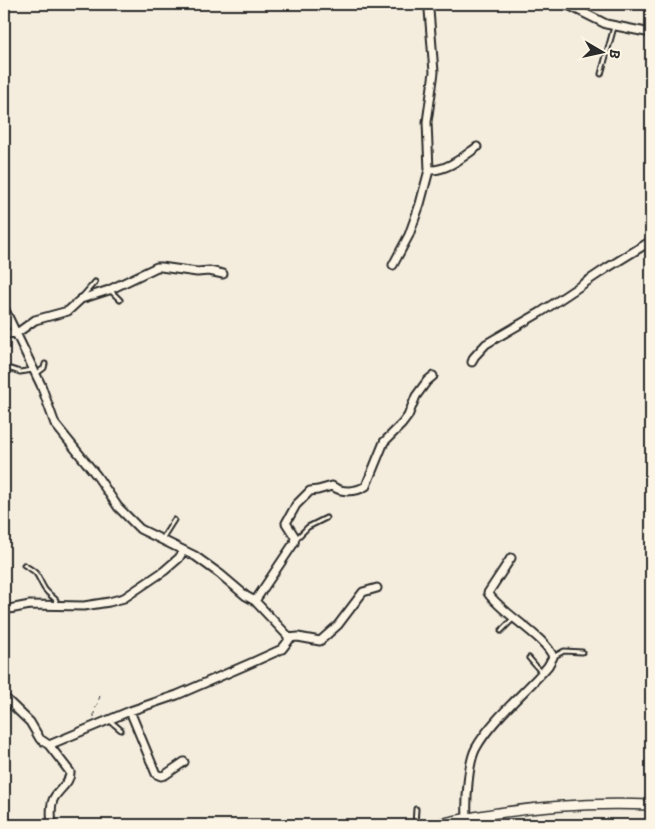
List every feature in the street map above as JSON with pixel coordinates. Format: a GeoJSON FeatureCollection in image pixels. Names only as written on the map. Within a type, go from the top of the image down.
{"type":"FeatureCollection","features":[{"type":"Feature","properties":{"kind":"street"},"geometry":{"type":"LineString","coordinates":[[393,265],[409,235],[429,170],[427,122],[434,72],[427,4]]}},
{"type":"Feature","properties":{"kind":"street"},"geometry":{"type":"LineString","coordinates":[[566,4],[594,19],[614,26],[651,33]]}},
{"type":"Feature","properties":{"kind":"street"},"geometry":{"type":"LineString","coordinates":[[429,170],[444,168],[477,147]]}},
{"type":"Feature","properties":{"kind":"street"},"geometry":{"type":"LineString","coordinates":[[472,362],[474,356],[486,344],[541,312],[651,241]]}},
{"type":"Feature","properties":{"kind":"street"},"geometry":{"type":"LineString","coordinates":[[4,334],[17,333],[35,320],[68,311],[81,299],[110,290],[153,269],[161,267],[224,274]]}},
{"type":"Feature","properties":{"kind":"street"},"geometry":{"type":"LineString","coordinates":[[4,308],[35,372],[55,424],[97,476],[129,520],[147,534],[195,556],[225,578],[246,596],[255,601],[288,638]]}},
{"type":"Feature","properties":{"kind":"street"},"geometry":{"type":"LineString","coordinates":[[255,601],[291,549],[295,540],[286,523],[296,505],[310,491],[322,490],[328,486],[345,492],[366,486],[384,442],[408,416],[416,396],[433,376]]}},
{"type":"Feature","properties":{"kind":"street"},"geometry":{"type":"LineString","coordinates":[[4,610],[30,605],[84,606],[124,598],[164,571],[179,558],[183,551]]}},
{"type":"Feature","properties":{"kind":"street"},"geometry":{"type":"LineString","coordinates":[[467,818],[467,798],[475,750],[498,720],[542,674],[553,657],[548,648],[513,618],[488,593],[511,558]]}},
{"type":"Feature","properties":{"kind":"street"},"geometry":{"type":"LineString","coordinates":[[288,638],[298,637],[320,641],[341,622],[363,592],[377,588]]}},
{"type":"Feature","properties":{"kind":"street"},"geometry":{"type":"LineString","coordinates":[[49,745],[130,711],[177,695],[282,649],[288,642],[288,638]]}},
{"type":"Feature","properties":{"kind":"street"},"geometry":{"type":"LineString","coordinates":[[4,697],[30,722],[40,739],[49,745],[66,765],[71,775],[52,802],[50,814],[52,825]]}},
{"type":"Feature","properties":{"kind":"street"},"geometry":{"type":"LineString","coordinates":[[130,711],[156,774],[165,775],[184,762]]}},
{"type":"Feature","properties":{"kind":"street"},"geometry":{"type":"LineString","coordinates":[[435,825],[467,818],[559,807],[651,805]]}},
{"type":"Feature","properties":{"kind":"lane"},"geometry":{"type":"LineString","coordinates":[[601,74],[614,26]]}},
{"type":"Feature","properties":{"kind":"lane"},"geometry":{"type":"LineString","coordinates":[[81,299],[95,282]]}},
{"type":"Feature","properties":{"kind":"lane"},"geometry":{"type":"LineString","coordinates":[[110,290],[120,300]]}},
{"type":"Feature","properties":{"kind":"lane"},"geometry":{"type":"LineString","coordinates":[[11,369],[20,372],[35,372],[44,368],[45,364]]}},
{"type":"Feature","properties":{"kind":"lane"},"geometry":{"type":"LineString","coordinates":[[295,540],[308,528],[326,518]]}},
{"type":"Feature","properties":{"kind":"lane"},"geometry":{"type":"LineString","coordinates":[[162,540],[174,520]]}},
{"type":"Feature","properties":{"kind":"lane"},"geometry":{"type":"LineString","coordinates":[[24,565],[37,573],[41,578],[44,590],[56,600],[54,605]]}},
{"type":"Feature","properties":{"kind":"lane"},"geometry":{"type":"LineString","coordinates":[[501,631],[513,618]]}},
{"type":"Feature","properties":{"kind":"lane"},"geometry":{"type":"LineString","coordinates":[[553,657],[564,651],[582,652]]}},
{"type":"Feature","properties":{"kind":"lane"},"geometry":{"type":"LineString","coordinates":[[529,658],[542,674]]}},
{"type":"Feature","properties":{"kind":"lane"},"geometry":{"type":"LineString","coordinates":[[108,720],[121,730]]}},
{"type":"Feature","properties":{"kind":"lane"},"geometry":{"type":"LineString","coordinates":[[415,825],[416,809]]}},
{"type":"Feature","properties":{"kind":"path"},"geometry":{"type":"LineString","coordinates":[[98,724],[94,713],[100,696]]}}]}
